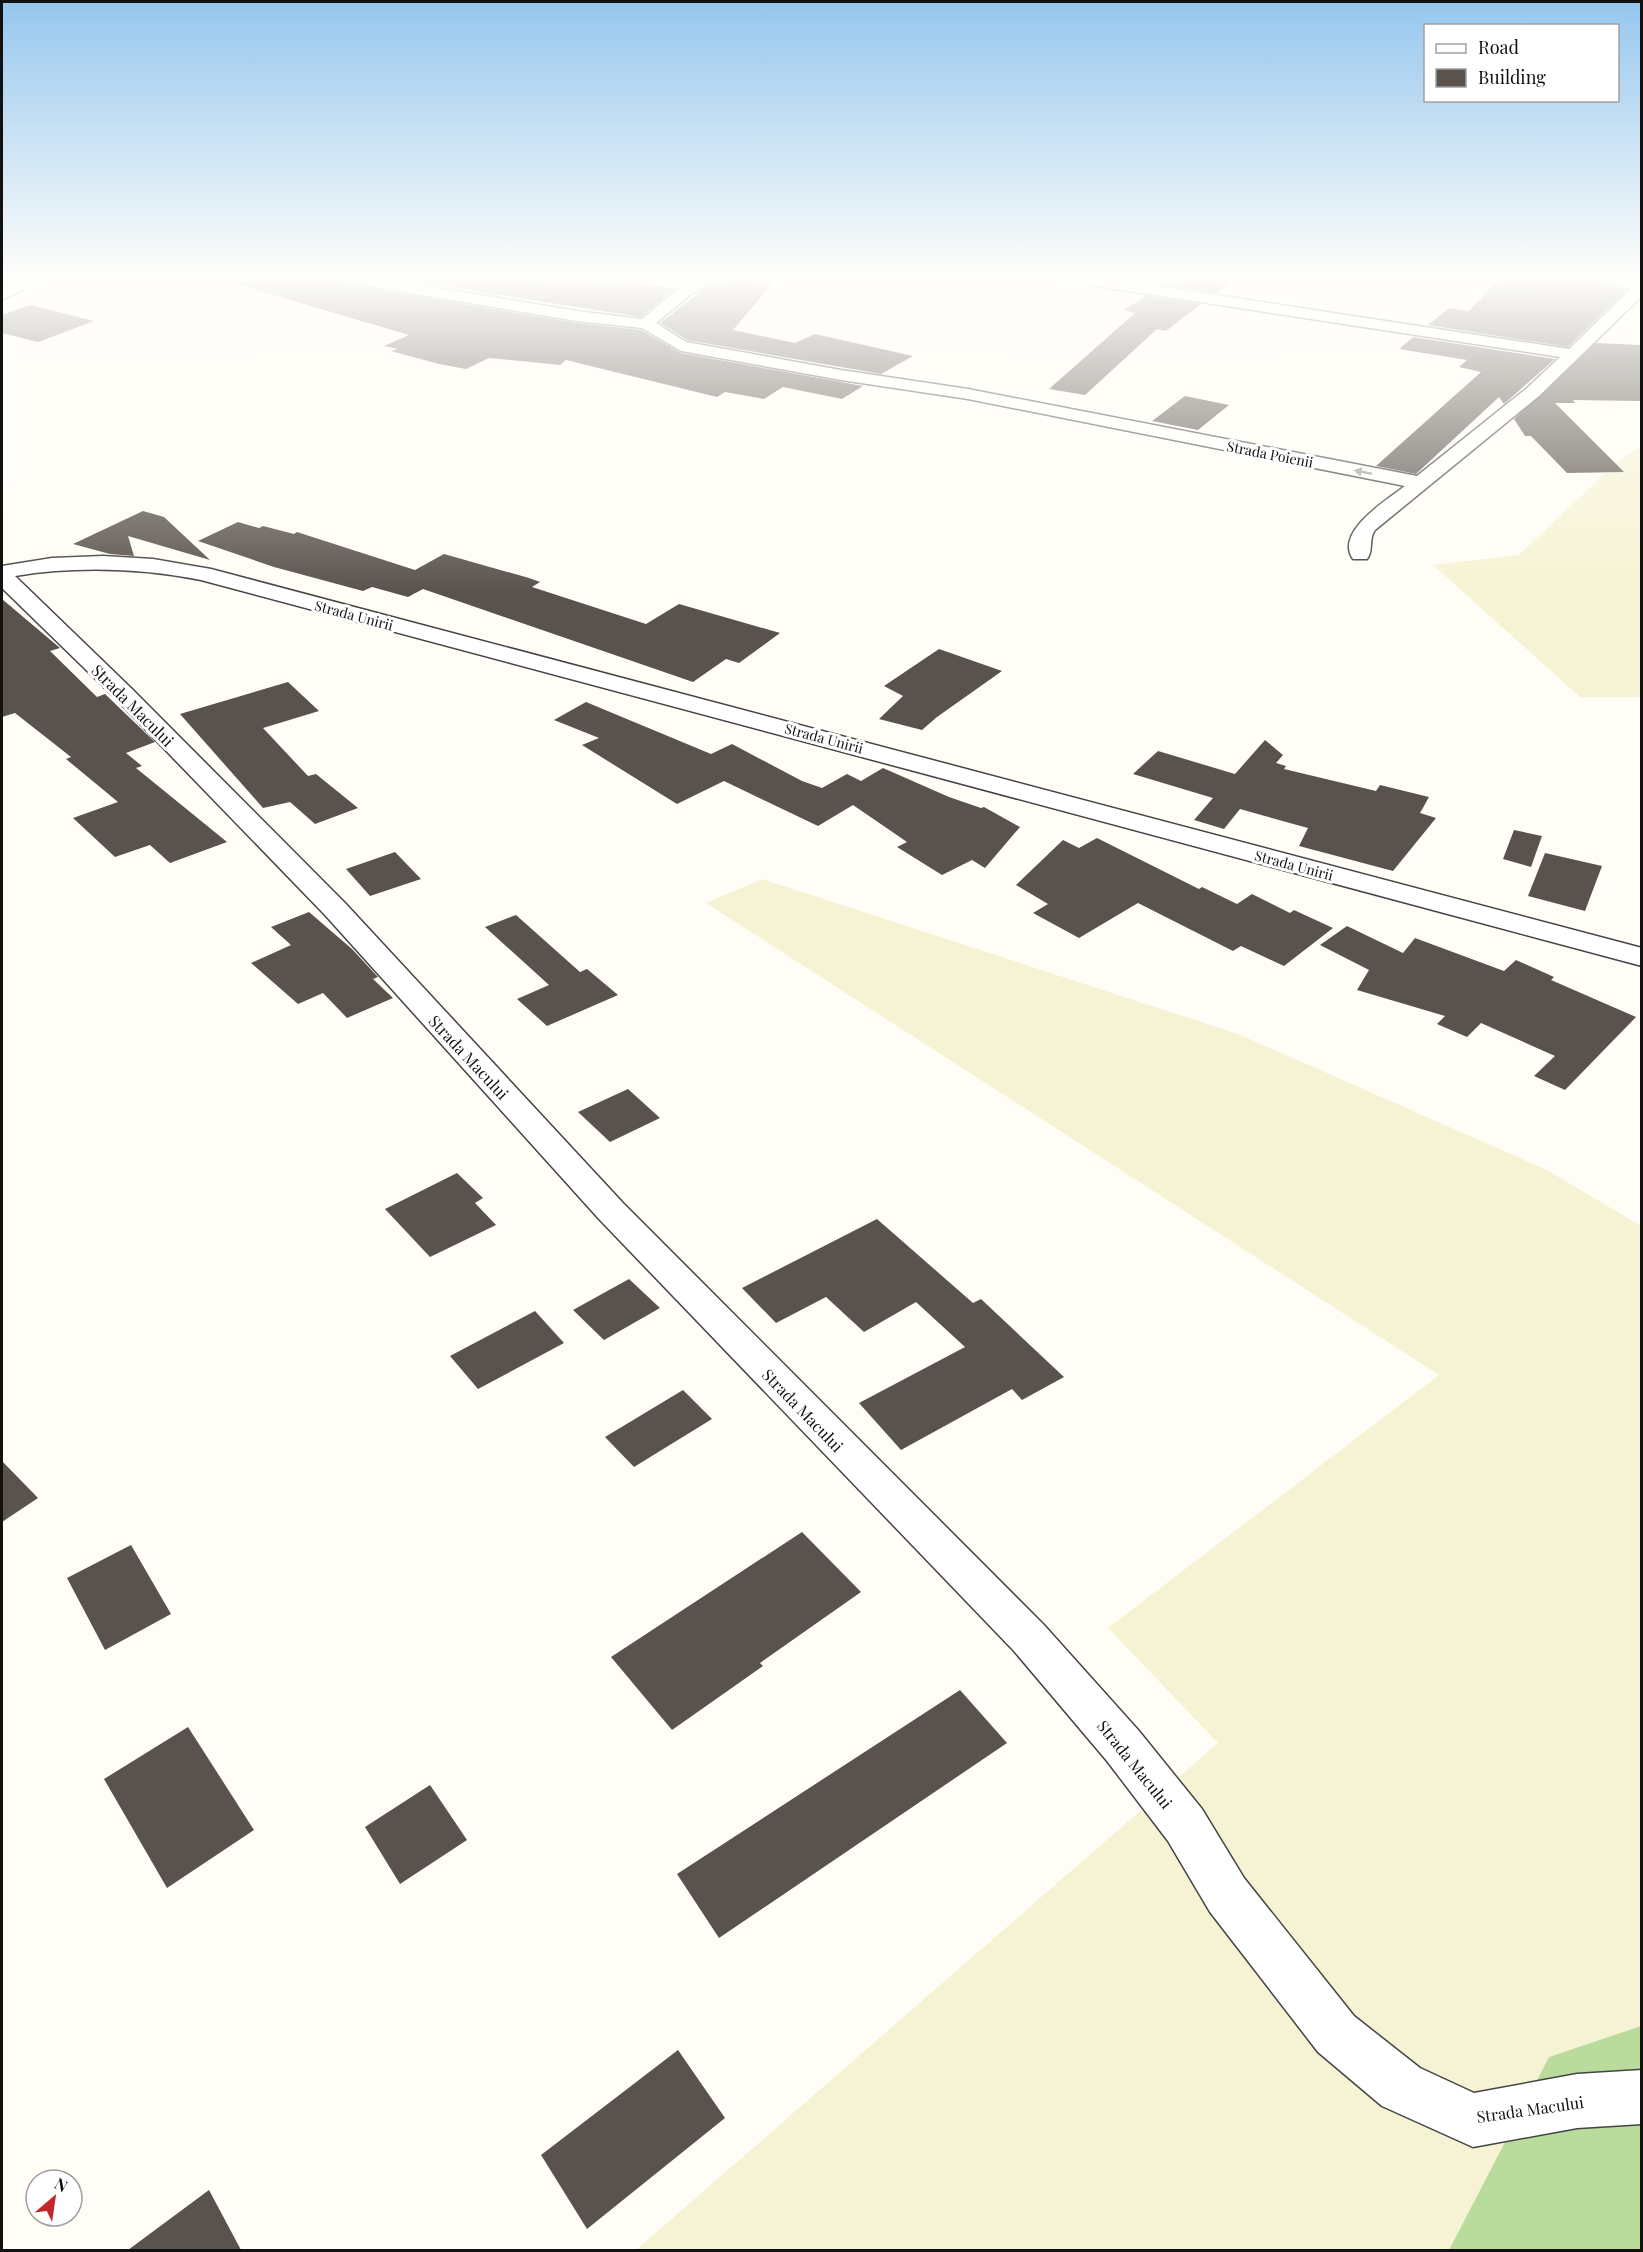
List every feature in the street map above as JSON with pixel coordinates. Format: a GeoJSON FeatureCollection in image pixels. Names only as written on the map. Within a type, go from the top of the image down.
{"type":"FeatureCollection","features":[{"type":"Feature","properties":{"kind":"street","name":"Strada Poienii"},"geometry":{"type":"LineString","coordinates":[[888,382],[968,394],[1421,483]]}},
{"type":"Feature","properties":{"kind":"street"},"geometry":{"type":"LineString","coordinates":[[1360,555],[1359,539],[1368,526],[1543,382]]}},
{"type":"Feature","properties":{"kind":"street","name":"Strada Unirii"},"geometry":{"type":"LineString","coordinates":[[2,574],[48,565],[114,562],[163,566],[203,574],[1641,957]]}},
{"type":"Feature","properties":{"kind":"street","name":"Strada Macului"},"geometry":{"type":"LineString","coordinates":[[2,574],[335,909],[619,1220],[1029,1638],[1123,1746],[1185,1825],[1227,1895],[1336,2034],[1401,2087],[1473,2120],[1577,2101],[1641,2097]]}},
{"type":"Feature","properties":{"kind":"shaded area"},"geometry":{"type":"Polygon","coordinates":[[[1641,447],[1641,697],[1580,697],[1433,565],[1519,555],[1619,460],[1641,447]]]}},
{"type":"Feature","properties":{"kind":"shaded area"},"geometry":{"type":"Polygon","coordinates":[[[762,879],[1238,1034],[1547,1170],[1641,1226],[1641,2026],[1549,2057],[1449,2250],[636,2250],[1218,1743],[1108,1628],[1439,1375],[706,903],[762,879]]]}},
{"type":"Feature","properties":{"kind":"green space"},"geometry":{"type":"Polygon","coordinates":[[[1641,2026],[1641,2250],[1449,2250],[1549,2057],[1641,2026]]]}},
{"type":"Feature","properties":{"kind":"building"},"geometry":{"type":"Polygon","coordinates":[[[656,382],[841,382],[863,386],[842,399],[783,387],[764,399],[725,392],[717,397],[656,382]]]}},
{"type":"Feature","properties":{"kind":"building"},"geometry":{"type":"Polygon","coordinates":[[[1057,382],[1099,382],[1085,395],[1049,389],[1057,382]]]}},
{"type":"Feature","properties":{"kind":"building"},"geometry":{"type":"Polygon","coordinates":[[[1470,382],[1529,382],[1504,404],[1499,397],[1416,474],[1376,466],[1470,382]]]}},
{"type":"Feature","properties":{"kind":"building"},"geometry":{"type":"Polygon","coordinates":[[[1554,382],[1641,382],[1641,401],[1573,400],[1575,403],[1555,403],[1624,472],[1567,473],[1531,436],[1525,436],[1514,419],[1554,382]]]}},
{"type":"Feature","properties":{"kind":"building"},"geometry":{"type":"Polygon","coordinates":[[[1185,396],[1229,405],[1198,430],[1152,421],[1185,396]]]}},
{"type":"Feature","properties":{"kind":"building"},"geometry":{"type":"Polygon","coordinates":[[[143,511],[164,517],[210,560],[128,536],[134,556],[110,554],[73,544],[143,511]]]}},
{"type":"Feature","properties":{"kind":"building"},"geometry":{"type":"Polygon","coordinates":[[[238,522],[294,534],[297,532],[415,570],[444,554],[529,578],[540,582],[532,587],[646,624],[679,604],[780,633],[739,663],[726,659],[693,682],[423,589],[408,597],[372,587],[363,591],[274,567],[198,541],[238,522]]]}},
{"type":"Feature","properties":{"kind":"building"},"geometry":{"type":"Polygon","coordinates":[[[2,599],[60,648],[50,651],[97,697],[105,694],[155,742],[126,753],[142,766],[136,768],[227,842],[170,863],[150,845],[115,857],[73,818],[118,802],[66,759],[71,757],[15,713],[2,717],[2,599]]]}},
{"type":"Feature","properties":{"kind":"building"},"geometry":{"type":"Polygon","coordinates":[[[939,649],[1002,671],[922,730],[879,719],[903,696],[884,686],[939,649]]]}},
{"type":"Feature","properties":{"kind":"building"},"geometry":{"type":"Polygon","coordinates":[[[288,682],[319,711],[263,728],[308,776],[316,774],[358,808],[315,824],[290,802],[263,808],[180,714],[288,682]]]}},
{"type":"Feature","properties":{"kind":"building"},"geometry":{"type":"Polygon","coordinates":[[[586,702],[711,754],[732,744],[802,781],[822,788],[847,774],[861,781],[883,768],[949,797],[984,807],[1020,827],[985,868],[972,860],[942,875],[897,847],[907,842],[853,805],[818,826],[724,781],[677,804],[582,745],[599,738],[554,720],[586,702]]]}},
{"type":"Feature","properties":{"kind":"building"},"geometry":{"type":"Polygon","coordinates":[[[1265,740],[1283,755],[1276,763],[1286,766],[1284,769],[1376,791],[1380,785],[1429,797],[1420,813],[1436,818],[1393,871],[1299,846],[1308,828],[1240,809],[1224,829],[1194,820],[1213,798],[1133,774],[1158,751],[1235,774],[1265,740]]]}},
{"type":"Feature","properties":{"kind":"building"},"geometry":{"type":"Polygon","coordinates":[[[1514,830],[1542,836],[1531,867],[1503,859],[1514,830]]]}},
{"type":"Feature","properties":{"kind":"building"},"geometry":{"type":"Polygon","coordinates":[[[1097,838],[1199,889],[1202,887],[1237,904],[1252,894],[1290,913],[1294,910],[1333,928],[1284,966],[1241,946],[1233,951],[1138,903],[1079,938],[1033,913],[1048,904],[1016,885],[1063,840],[1079,848],[1097,838]]]}},
{"type":"Feature","properties":{"kind":"building"},"geometry":{"type":"Polygon","coordinates":[[[395,852],[421,879],[370,896],[346,869],[395,852]]]}},
{"type":"Feature","properties":{"kind":"building"},"geometry":{"type":"Polygon","coordinates":[[[1545,853],[1602,866],[1585,911],[1528,896],[1545,853]]]}},
{"type":"Feature","properties":{"kind":"building"},"geometry":{"type":"Polygon","coordinates":[[[309,912],[352,949],[378,977],[373,979],[393,998],[347,1018],[323,993],[298,1004],[251,963],[291,945],[271,927],[309,912]]]}},
{"type":"Feature","properties":{"kind":"building"},"geometry":{"type":"Polygon","coordinates":[[[516,915],[580,972],[587,969],[618,995],[547,1026],[517,999],[549,985],[485,927],[516,915]]]}},
{"type":"Feature","properties":{"kind":"building"},"geometry":{"type":"Polygon","coordinates":[[[1347,926],[1403,953],[1415,938],[1504,971],[1516,960],[1554,977],[1551,980],[1636,1017],[1565,1090],[1534,1076],[1555,1056],[1481,1023],[1467,1037],[1437,1024],[1445,1016],[1357,990],[1369,970],[1320,945],[1347,926]]]}},
{"type":"Feature","properties":{"kind":"building"},"geometry":{"type":"Polygon","coordinates":[[[628,1089],[660,1118],[610,1142],[578,1112],[628,1089]]]}},
{"type":"Feature","properties":{"kind":"building"},"geometry":{"type":"Polygon","coordinates":[[[457,1173],[483,1198],[475,1203],[496,1225],[430,1257],[385,1209],[457,1173]]]}},
{"type":"Feature","properties":{"kind":"building"},"geometry":{"type":"Polygon","coordinates":[[[877,1219],[973,1303],[981,1299],[1064,1377],[1022,1400],[1012,1389],[901,1450],[859,1403],[965,1347],[916,1302],[864,1332],[826,1297],[776,1323],[742,1288],[877,1219]]]}},
{"type":"Feature","properties":{"kind":"building"},"geometry":{"type":"Polygon","coordinates":[[[629,1279],[660,1308],[604,1340],[573,1310],[629,1279]]]}},
{"type":"Feature","properties":{"kind":"building"},"geometry":{"type":"Polygon","coordinates":[[[535,1311],[564,1343],[478,1389],[450,1356],[535,1311]]]}},
{"type":"Feature","properties":{"kind":"building"},"geometry":{"type":"Polygon","coordinates":[[[683,1390],[712,1419],[634,1467],[605,1437],[683,1390]]]}},
{"type":"Feature","properties":{"kind":"building"},"geometry":{"type":"Polygon","coordinates":[[[2,1461],[38,1498],[2,1522],[2,1461]]]}},
{"type":"Feature","properties":{"kind":"building"},"geometry":{"type":"Polygon","coordinates":[[[802,1532],[861,1592],[760,1663],[763,1666],[672,1730],[611,1657],[802,1532]]]}},
{"type":"Feature","properties":{"kind":"building"},"geometry":{"type":"Polygon","coordinates":[[[131,1545],[171,1614],[105,1650],[67,1578],[131,1545]]]}},
{"type":"Feature","properties":{"kind":"building"},"geometry":{"type":"Polygon","coordinates":[[[960,1690],[1007,1743],[719,1938],[677,1874],[960,1690]]]}},
{"type":"Feature","properties":{"kind":"building"},"geometry":{"type":"Polygon","coordinates":[[[188,1727],[254,1830],[167,1888],[104,1779],[188,1727]]]}},
{"type":"Feature","properties":{"kind":"building"},"geometry":{"type":"Polygon","coordinates":[[[430,1785],[467,1840],[400,1884],[365,1827],[430,1785]]]}},
{"type":"Feature","properties":{"kind":"building"},"geometry":{"type":"Polygon","coordinates":[[[678,2050],[725,2118],[587,2229],[541,2155],[678,2050]]]}},
{"type":"Feature","properties":{"kind":"building"},"geometry":{"type":"Polygon","coordinates":[[[209,2190],[241,2250],[128,2250],[209,2190]]]}}]}
